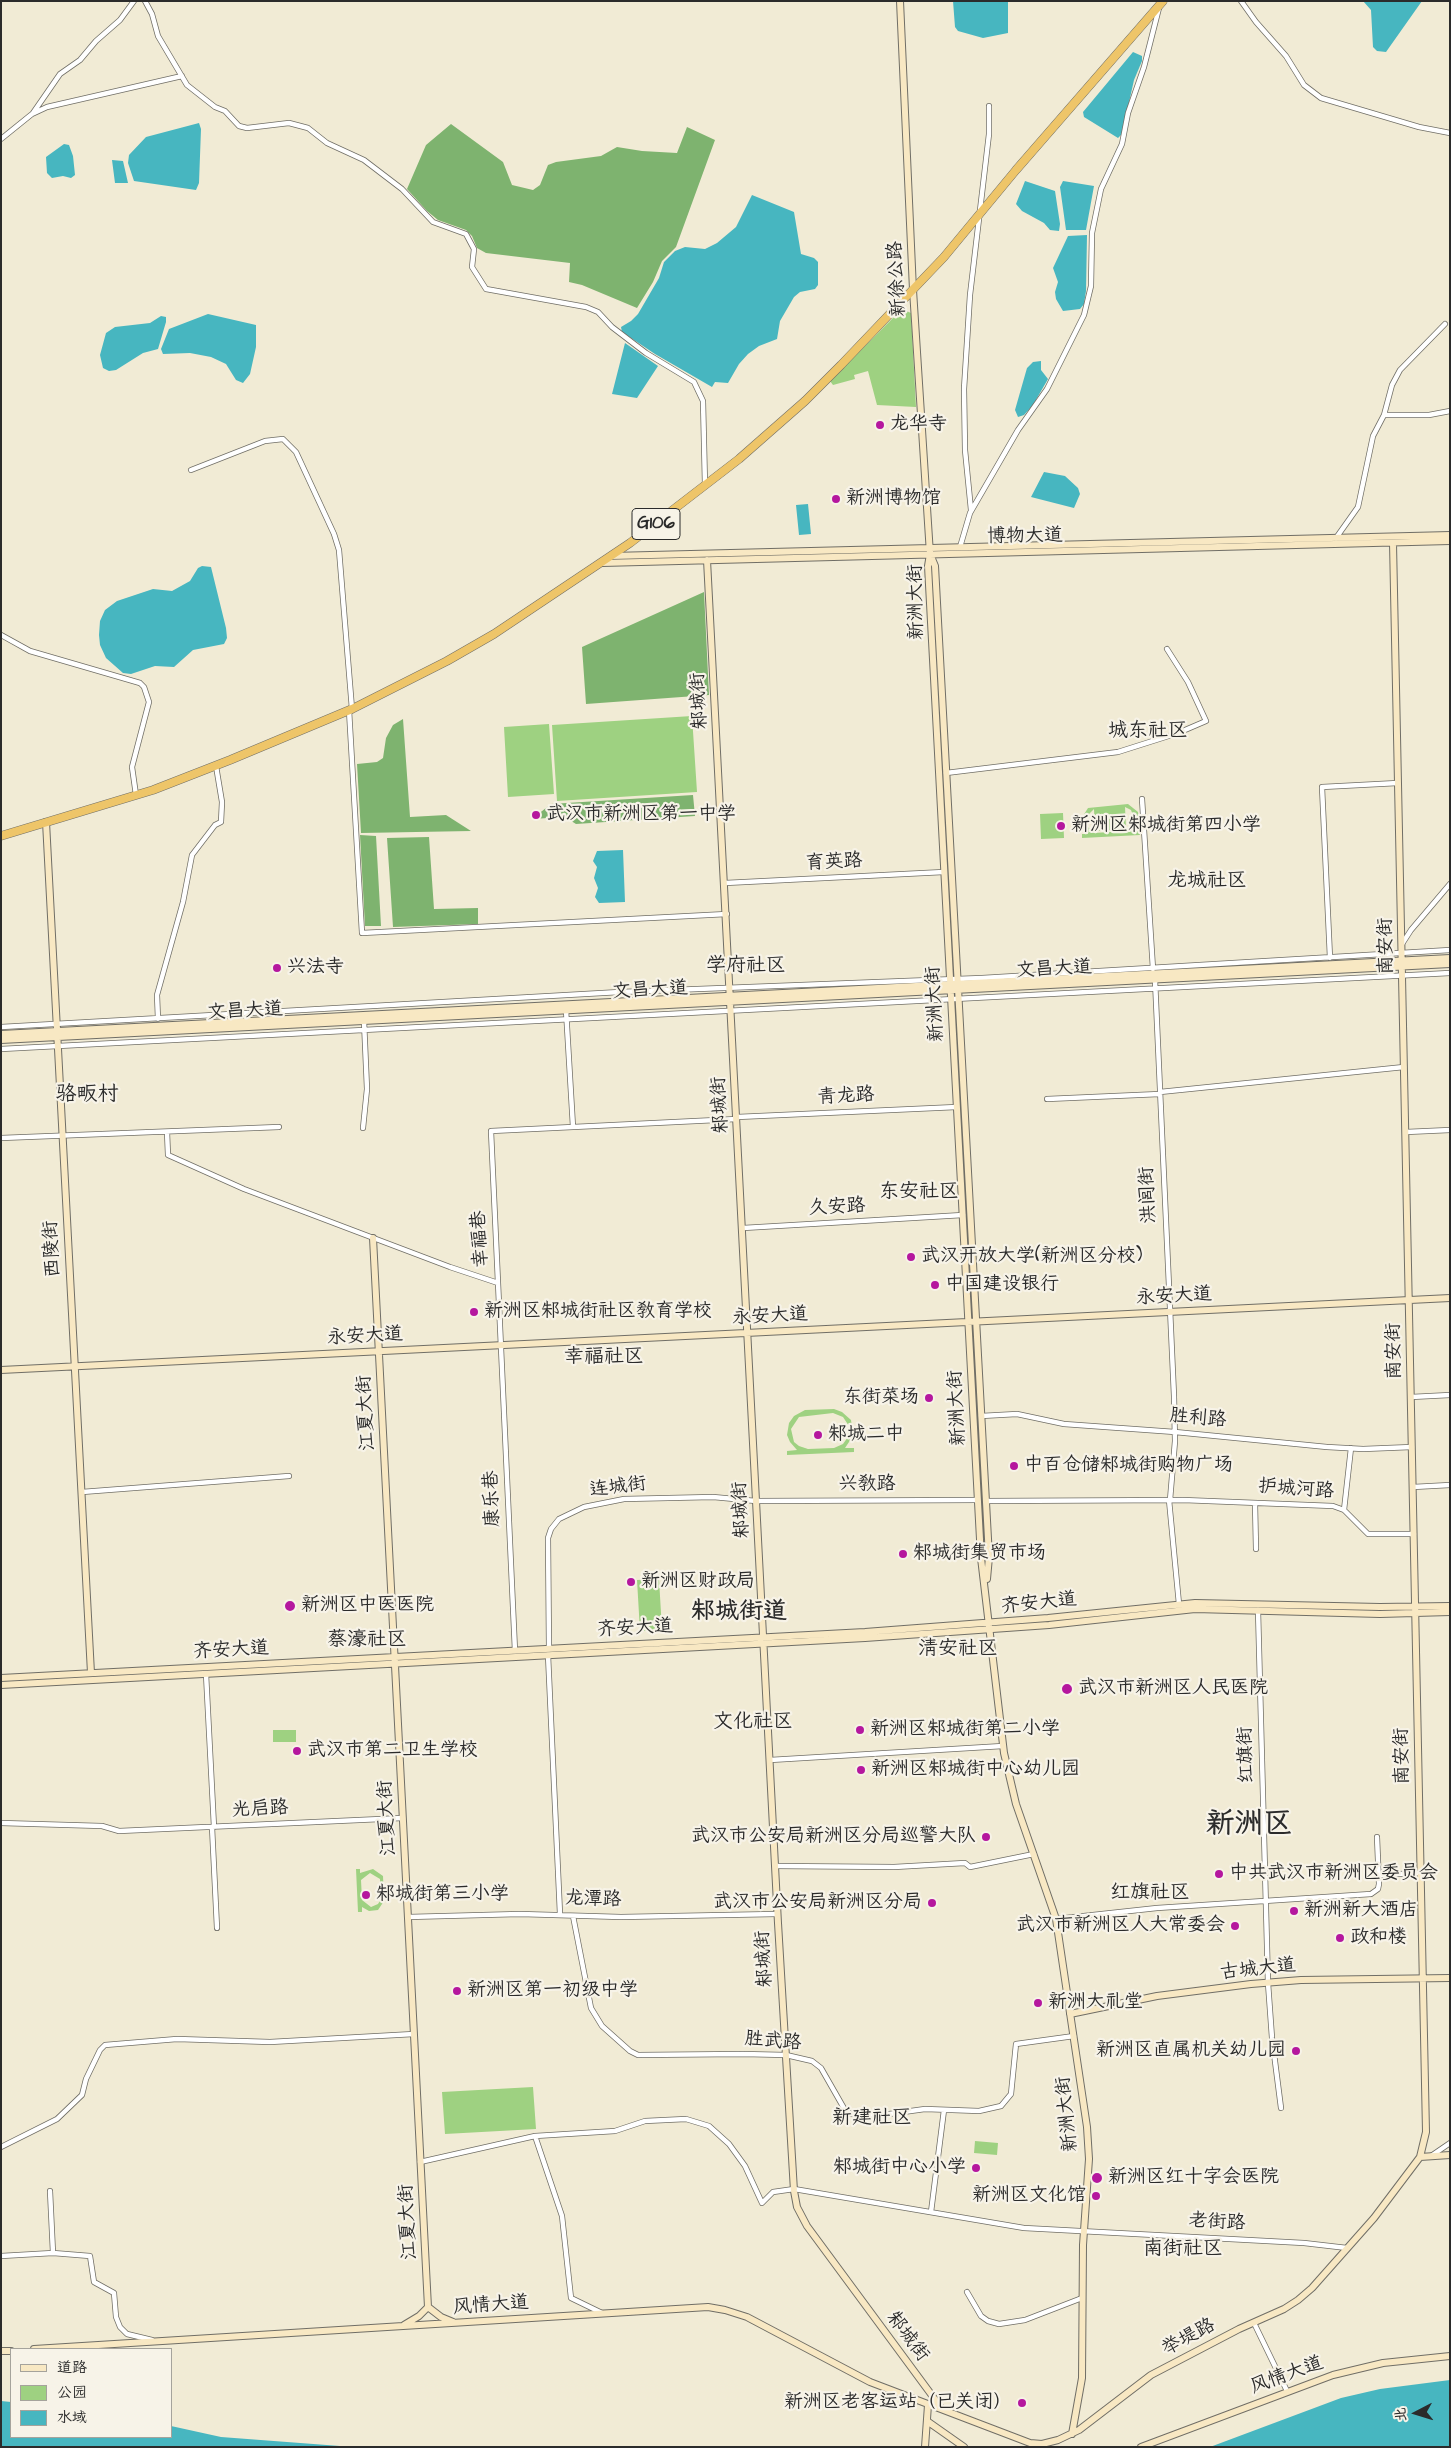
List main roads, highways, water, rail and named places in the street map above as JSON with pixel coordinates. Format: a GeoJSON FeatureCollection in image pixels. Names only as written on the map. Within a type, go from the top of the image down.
{"type":"FeatureCollection","features":[{"type":"Feature","properties":{"kind":"highway","name":"G106"},"geometry":{"type":"LineString","coordinates":[[1,836],[136,794],[216,766],[350,709],[479,643],[602,563],[706,486],[804,401],[913,290],[1161,3]]}},
{"type":"Feature","properties":{"kind":"main road","name":"新徐公路"},"geometry":{"type":"LineString","coordinates":[[900,1],[913,290],[930,551]]}},
{"type":"Feature","properties":{"kind":"main road","name":"博物大道"},"geometry":{"type":"LineString","coordinates":[[602,563],[930,551],[960,547],[1450,535]]}},
{"type":"Feature","properties":{"kind":"main road","name":"博物大道"},"geometry":{"type":"LineString","coordinates":[[611,556],[1450,541]]}},
{"type":"Feature","properties":{"kind":"main road","name":"南安街"},"geometry":{"type":"LineString","coordinates":[[1393,543],[1426,2132],[1420,2158]]}},
{"type":"Feature","properties":{"kind":"main road","name":"新洲大街"},"geometry":{"type":"LineString","coordinates":[[930,551],[935,566],[959,998],[981,1416],[982,1501]]}},
{"type":"Feature","properties":{"kind":"main road","name":"新洲大街"},"geometry":{"type":"LineString","coordinates":[[930,551],[928,566],[968,1322],[982,1501],[989,1557],[987,1590],[990,1626],[1003,1746],[1016,1804],[1056,1919],[1088,2143],[1082,2298],[1082,2378],[1072,2434]]}},
{"type":"Feature","properties":{"kind":"main road","name":"邾城街"},"geometry":{"type":"LineString","coordinates":[[707,560],[732,1010],[777,1914],[794,2189],[797,2207],[807,2226],[943,2410]]}},
{"type":"Feature","properties":{"kind":"main road","name":"西陵街"},"geometry":{"type":"LineString","coordinates":[[46,822],[91,1674]]}},
{"type":"Feature","properties":{"kind":"main road","name":"文昌大道"},"geometry":{"type":"LineString","coordinates":[[1,1040],[158,1025],[958,984],[1154,973],[1330,960],[1402,964],[1450,958]]}},
{"type":"Feature","properties":{"kind":"main road","name":"文昌大道"},"geometry":{"type":"LineString","coordinates":[[1154,973],[1450,964]]}},
{"type":"Feature","properties":{"kind":"main road","name":"文昌大道"},"geometry":{"type":"LineString","coordinates":[[1,1034],[57,1034],[364,1021],[566,1010],[731,995]]}},
{"type":"Feature","properties":{"kind":"main road","name":"江夏大街"},"geometry":{"type":"LineString","coordinates":[[372,1238],[428,2306]]}},
{"type":"Feature","properties":{"kind":"main road","name":"永安大道"},"geometry":{"type":"LineString","coordinates":[[1,1370],[1450,1298]]}},
{"type":"Feature","properties":{"kind":"main road","name":"齐安大道"},"geometry":{"type":"LineString","coordinates":[[990,1626],[1179,1604],[1225,1602],[1450,1612]]}},
{"type":"Feature","properties":{"kind":"main road","name":"齐安大道"},"geometry":{"type":"LineString","coordinates":[[1,1678],[763,1641],[990,1626],[1180,1610],[1415,1610],[1450,1606]]}},
{"type":"Feature","properties":{"kind":"main road","name":"齐安大道"},"geometry":{"type":"LineString","coordinates":[[1,1684],[206,1674],[515,1651],[548,1652]]}},
{"type":"Feature","properties":{"kind":"main road","name":"古城大道"},"geometry":{"type":"LineString","coordinates":[[1070,2014],[1157,1996],[1268,1983],[1301,1980],[1450,1978]]}},
{"type":"Feature","properties":{"kind":"main road"},"geometry":{"type":"LineString","coordinates":[[1420,2158],[1450,2155]]}},
{"type":"Feature","properties":{"kind":"main road","name":"举堤路"},"geometry":{"type":"LineString","coordinates":[[928,2405],[1030,2443],[1048,2445],[1072,2434],[1152,2375],[1254,2322],[1284,2309],[1298,2300],[1374,2218],[1420,2158]]}},
{"type":"Feature","properties":{"kind":"main road"},"geometry":{"type":"LineString","coordinates":[[396,2328],[414,2320],[428,2306],[441,2317],[456,2323]]}},
{"type":"Feature","properties":{"kind":"main road","name":"风情大道"},"geometry":{"type":"LineString","coordinates":[[51,2348],[396,2328],[700,2306],[732,2312],[870,2382],[928,2405]]}},
{"type":"Feature","properties":{"kind":"main road","name":"风情大道"},"geometry":{"type":"LineString","coordinates":[[1141,2447],[1287,2392],[1359,2368],[1450,2356]]}},
{"type":"Feature","properties":{"kind":"main road"},"geometry":{"type":"LineString","coordinates":[[925,2447],[928,2405]]}},
{"type":"Feature","properties":{"kind":"main road"},"geometry":{"type":"LineString","coordinates":[[927,2422],[964,2447]]}},
{"type":"Feature","properties":{"kind":"water"},"geometry":{"type":"Polygon","coordinates":[[[953,1],[1008,1],[1008,33],[983,38],[958,31],[955,27],[953,1]]]}},
{"type":"Feature","properties":{"kind":"water"},"geometry":{"type":"Polygon","coordinates":[[[1363,1],[1422,1],[1386,52],[1377,51],[1373,47],[1371,10],[1363,1]]]}},
{"type":"Feature","properties":{"kind":"water"},"geometry":{"type":"Polygon","coordinates":[[[1133,52],[1142,56],[1142,61],[1134,80],[1122,134],[1118,138],[1084,117],[1083,112],[1133,52]]]}},
{"type":"Feature","properties":{"kind":"water"},"geometry":{"type":"Polygon","coordinates":[[[199,123],[201,129],[199,183],[196,190],[134,181],[128,163],[129,155],[146,137],[199,123]]]}},
{"type":"Feature","properties":{"kind":"water"},"geometry":{"type":"Polygon","coordinates":[[[64,144],[69,145],[73,156],[75,175],[71,178],[63,176],[52,178],[47,173],[46,157],[64,144]]]}},
{"type":"Feature","properties":{"kind":"water"},"geometry":{"type":"Polygon","coordinates":[[[112,160],[123,161],[128,183],[115,183],[112,160]]]}},
{"type":"Feature","properties":{"kind":"water"},"geometry":{"type":"Polygon","coordinates":[[[1025,181],[1055,191],[1060,224],[1059,231],[1050,230],[1044,223],[1022,211],[1016,204],[1025,181]]]}},
{"type":"Feature","properties":{"kind":"water"},"geometry":{"type":"Polygon","coordinates":[[[1063,181],[1094,186],[1086,230],[1066,230],[1060,187],[1063,181]]]}},
{"type":"Feature","properties":{"kind":"water"},"geometry":{"type":"Polygon","coordinates":[[[752,195],[794,212],[801,254],[814,258],[818,262],[818,285],[815,289],[800,292],[794,297],[780,321],[777,339],[759,346],[748,354],[739,364],[728,383],[715,382],[712,387],[655,354],[622,332],[621,327],[638,314],[659,278],[664,262],[675,251],[685,247],[705,249],[717,243],[736,227],[752,195]]]}},
{"type":"Feature","properties":{"kind":"water"},"geometry":{"type":"Polygon","coordinates":[[[1087,235],[1084,304],[1080,309],[1063,311],[1056,299],[1055,292],[1058,282],[1053,268],[1068,236],[1087,235]]]}},
{"type":"Feature","properties":{"kind":"water"},"geometry":{"type":"Polygon","coordinates":[[[208,314],[256,325],[256,347],[250,374],[243,383],[236,380],[226,364],[211,357],[190,353],[163,354],[161,349],[169,329],[208,314]]]}},
{"type":"Feature","properties":{"kind":"water"},"geometry":{"type":"Polygon","coordinates":[[[161,316],[166,317],[166,322],[158,349],[143,353],[116,370],[109,371],[103,368],[100,355],[106,333],[115,327],[150,323],[161,316]]]}},
{"type":"Feature","properties":{"kind":"water"},"geometry":{"type":"Polygon","coordinates":[[[625,343],[658,366],[637,398],[612,394],[625,343]]]}},
{"type":"Feature","properties":{"kind":"water"},"geometry":{"type":"Polygon","coordinates":[[[1041,361],[1041,370],[1048,379],[1033,405],[1024,415],[1018,417],[1015,410],[1027,368],[1033,362],[1041,361]]]}},
{"type":"Feature","properties":{"kind":"water"},"geometry":{"type":"Polygon","coordinates":[[[1044,472],[1065,476],[1078,488],[1080,494],[1074,508],[1031,497],[1044,472]]]}},
{"type":"Feature","properties":{"kind":"water"},"geometry":{"type":"Polygon","coordinates":[[[808,504],[811,534],[799,535],[796,505],[808,504]]]}},
{"type":"Feature","properties":{"kind":"water"},"geometry":{"type":"Polygon","coordinates":[[[202,566],[211,567],[226,628],[227,638],[224,644],[193,650],[174,667],[155,666],[131,674],[123,673],[106,658],[100,645],[100,621],[105,610],[117,601],[153,589],[172,591],[190,581],[198,568],[202,566]]]}},
{"type":"Feature","properties":{"kind":"water"},"geometry":{"type":"Polygon","coordinates":[[[623,850],[625,902],[599,903],[595,897],[598,888],[594,878],[597,867],[593,861],[597,851],[623,850]]]}},
{"type":"Feature","properties":{"kind":"water"},"geometry":{"type":"Polygon","coordinates":[[[1450,2380],[1450,2447],[1210,2447],[1341,2398],[1380,2389],[1450,2380]]]}},
{"type":"Feature","properties":{"kind":"water"},"geometry":{"type":"Polygon","coordinates":[[[1,2401],[10,2402],[10,2438],[172,2438],[172,2426],[221,2437],[353,2447],[1,2447],[1,2401]]]}},
{"type":"Feature","properties":{"kind":"place","name":"龙华寺"},"geometry":{"type":"Point","coordinates":[880,425]}},
{"type":"Feature","properties":{"kind":"place","name":"新洲博物馆"},"geometry":{"type":"Point","coordinates":[836,499]}},
{"type":"Feature","properties":{"kind":"place","name":"武汉市新洲区第一中学"},"geometry":{"type":"Point","coordinates":[536,815]}},
{"type":"Feature","properties":{"kind":"place","name":"新洲区邾城街第四小学"},"geometry":{"type":"Point","coordinates":[1061,826]}},
{"type":"Feature","properties":{"kind":"place","name":"兴法寺"},"geometry":{"type":"Point","coordinates":[277,968]}},
{"type":"Feature","properties":{"kind":"place","name":"武汉开放大学(新洲区分校)"},"geometry":{"type":"Point","coordinates":[911,1257]}},
{"type":"Feature","properties":{"kind":"place","name":"中国建设银行"},"geometry":{"type":"Point","coordinates":[935,1285]}},
{"type":"Feature","properties":{"kind":"place","name":"新洲区邾城街社区教育学校"},"geometry":{"type":"Point","coordinates":[474,1312]}},
{"type":"Feature","properties":{"kind":"place","name":"东街菜场"},"geometry":{"type":"Point","coordinates":[929,1398]}},
{"type":"Feature","properties":{"kind":"place","name":"邾城二中"},"geometry":{"type":"Point","coordinates":[818,1435]}},
{"type":"Feature","properties":{"kind":"place","name":"中百仓储邾城街购物广场"},"geometry":{"type":"Point","coordinates":[1014,1466]}},
{"type":"Feature","properties":{"kind":"place","name":"邾城街集贸市场"},"geometry":{"type":"Point","coordinates":[903,1554]}},
{"type":"Feature","properties":{"kind":"place","name":"新洲区财政局"},"geometry":{"type":"Point","coordinates":[631,1582]}},
{"type":"Feature","properties":{"kind":"place","name":"新洲区中医医院"},"geometry":{"type":"Point","coordinates":[290,1606]}},
{"type":"Feature","properties":{"kind":"place","name":"武汉市新洲区人民医院"},"geometry":{"type":"Point","coordinates":[1067,1689]}},
{"type":"Feature","properties":{"kind":"place","name":"新洲区邾城街第二小学"},"geometry":{"type":"Point","coordinates":[860,1730]}},
{"type":"Feature","properties":{"kind":"place","name":"武汉市第二卫生学校"},"geometry":{"type":"Point","coordinates":[297,1751]}},
{"type":"Feature","properties":{"kind":"place","name":"新洲区邾城街中心幼儿园"},"geometry":{"type":"Point","coordinates":[861,1770]}},
{"type":"Feature","properties":{"kind":"place","name":"武汉市公安局新洲区分局巡警大队"},"geometry":{"type":"Point","coordinates":[986,1837]}},
{"type":"Feature","properties":{"kind":"place","name":"中共武汉市新洲区委员会"},"geometry":{"type":"Point","coordinates":[1219,1874]}},
{"type":"Feature","properties":{"kind":"place","name":"邾城街第三小学"},"geometry":{"type":"Point","coordinates":[366,1895]}},
{"type":"Feature","properties":{"kind":"place","name":"武汉市公安局新洲区分局"},"geometry":{"type":"Point","coordinates":[932,1903]}},
{"type":"Feature","properties":{"kind":"place","name":"新洲新大酒店"},"geometry":{"type":"Point","coordinates":[1294,1911]}},
{"type":"Feature","properties":{"kind":"place","name":"武汉市新洲区人大常委会"},"geometry":{"type":"Point","coordinates":[1235,1926]}},
{"type":"Feature","properties":{"kind":"place","name":"政和楼"},"geometry":{"type":"Point","coordinates":[1340,1938]}},
{"type":"Feature","properties":{"kind":"place","name":"新洲区第一初级中学"},"geometry":{"type":"Point","coordinates":[457,1991]}},
{"type":"Feature","properties":{"kind":"place","name":"新洲大礼堂"},"geometry":{"type":"Point","coordinates":[1038,2003]}},
{"type":"Feature","properties":{"kind":"place","name":"新洲区直属机关幼儿园"},"geometry":{"type":"Point","coordinates":[1296,2051]}},
{"type":"Feature","properties":{"kind":"place","name":"邾城街中心小学"},"geometry":{"type":"Point","coordinates":[976,2168]}},
{"type":"Feature","properties":{"kind":"place","name":"新洲区红十字会医院"},"geometry":{"type":"Point","coordinates":[1097,2178]}},
{"type":"Feature","properties":{"kind":"place","name":"新洲区文化馆"},"geometry":{"type":"Point","coordinates":[1096,2196]}},
{"type":"Feature","properties":{"kind":"place","name":"新洲区老客运站（已关闭）"},"geometry":{"type":"Point","coordinates":[1022,2403]}},
{"type":"Feature","properties":{"kind":"district","name":"城东社区"},"geometry":{"type":"Point","coordinates":[1148,732]}},
{"type":"Feature","properties":{"kind":"district","name":"龙城社区"},"geometry":{"type":"Point","coordinates":[1207,882]}},
{"type":"Feature","properties":{"kind":"district","name":"学府社区"},"geometry":{"type":"Point","coordinates":[746,967]}},
{"type":"Feature","properties":{"kind":"district","name":"骆畈村"},"geometry":{"type":"Point","coordinates":[87,1096]}},
{"type":"Feature","properties":{"kind":"district","name":"东安社区"},"geometry":{"type":"Point","coordinates":[919,1193]}},
{"type":"Feature","properties":{"kind":"district","name":"幸福社区"},"geometry":{"type":"Point","coordinates":[604,1358]}},
{"type":"Feature","properties":{"kind":"district","name":"邾城街道"},"geometry":{"type":"Point","coordinates":[739,1613]}},
{"type":"Feature","properties":{"kind":"district","name":"蔡濠社区"},"geometry":{"type":"Point","coordinates":[367,1641]}},
{"type":"Feature","properties":{"kind":"district","name":"清安社区"},"geometry":{"type":"Point","coordinates":[958,1650]}},
{"type":"Feature","properties":{"kind":"district","name":"文化社区"},"geometry":{"type":"Point","coordinates":[753,1723]}},
{"type":"Feature","properties":{"kind":"district","name":"新洲区"},"geometry":{"type":"Point","coordinates":[1249,1826]}},
{"type":"Feature","properties":{"kind":"district","name":"红旗社区"},"geometry":{"type":"Point","coordinates":[1150,1894]}},
{"type":"Feature","properties":{"kind":"district","name":"新建社区"},"geometry":{"type":"Point","coordinates":[872,2119]}},
{"type":"Feature","properties":{"kind":"district","name":"南街社区"},"geometry":{"type":"Point","coordinates":[1183,2250]}}]}
